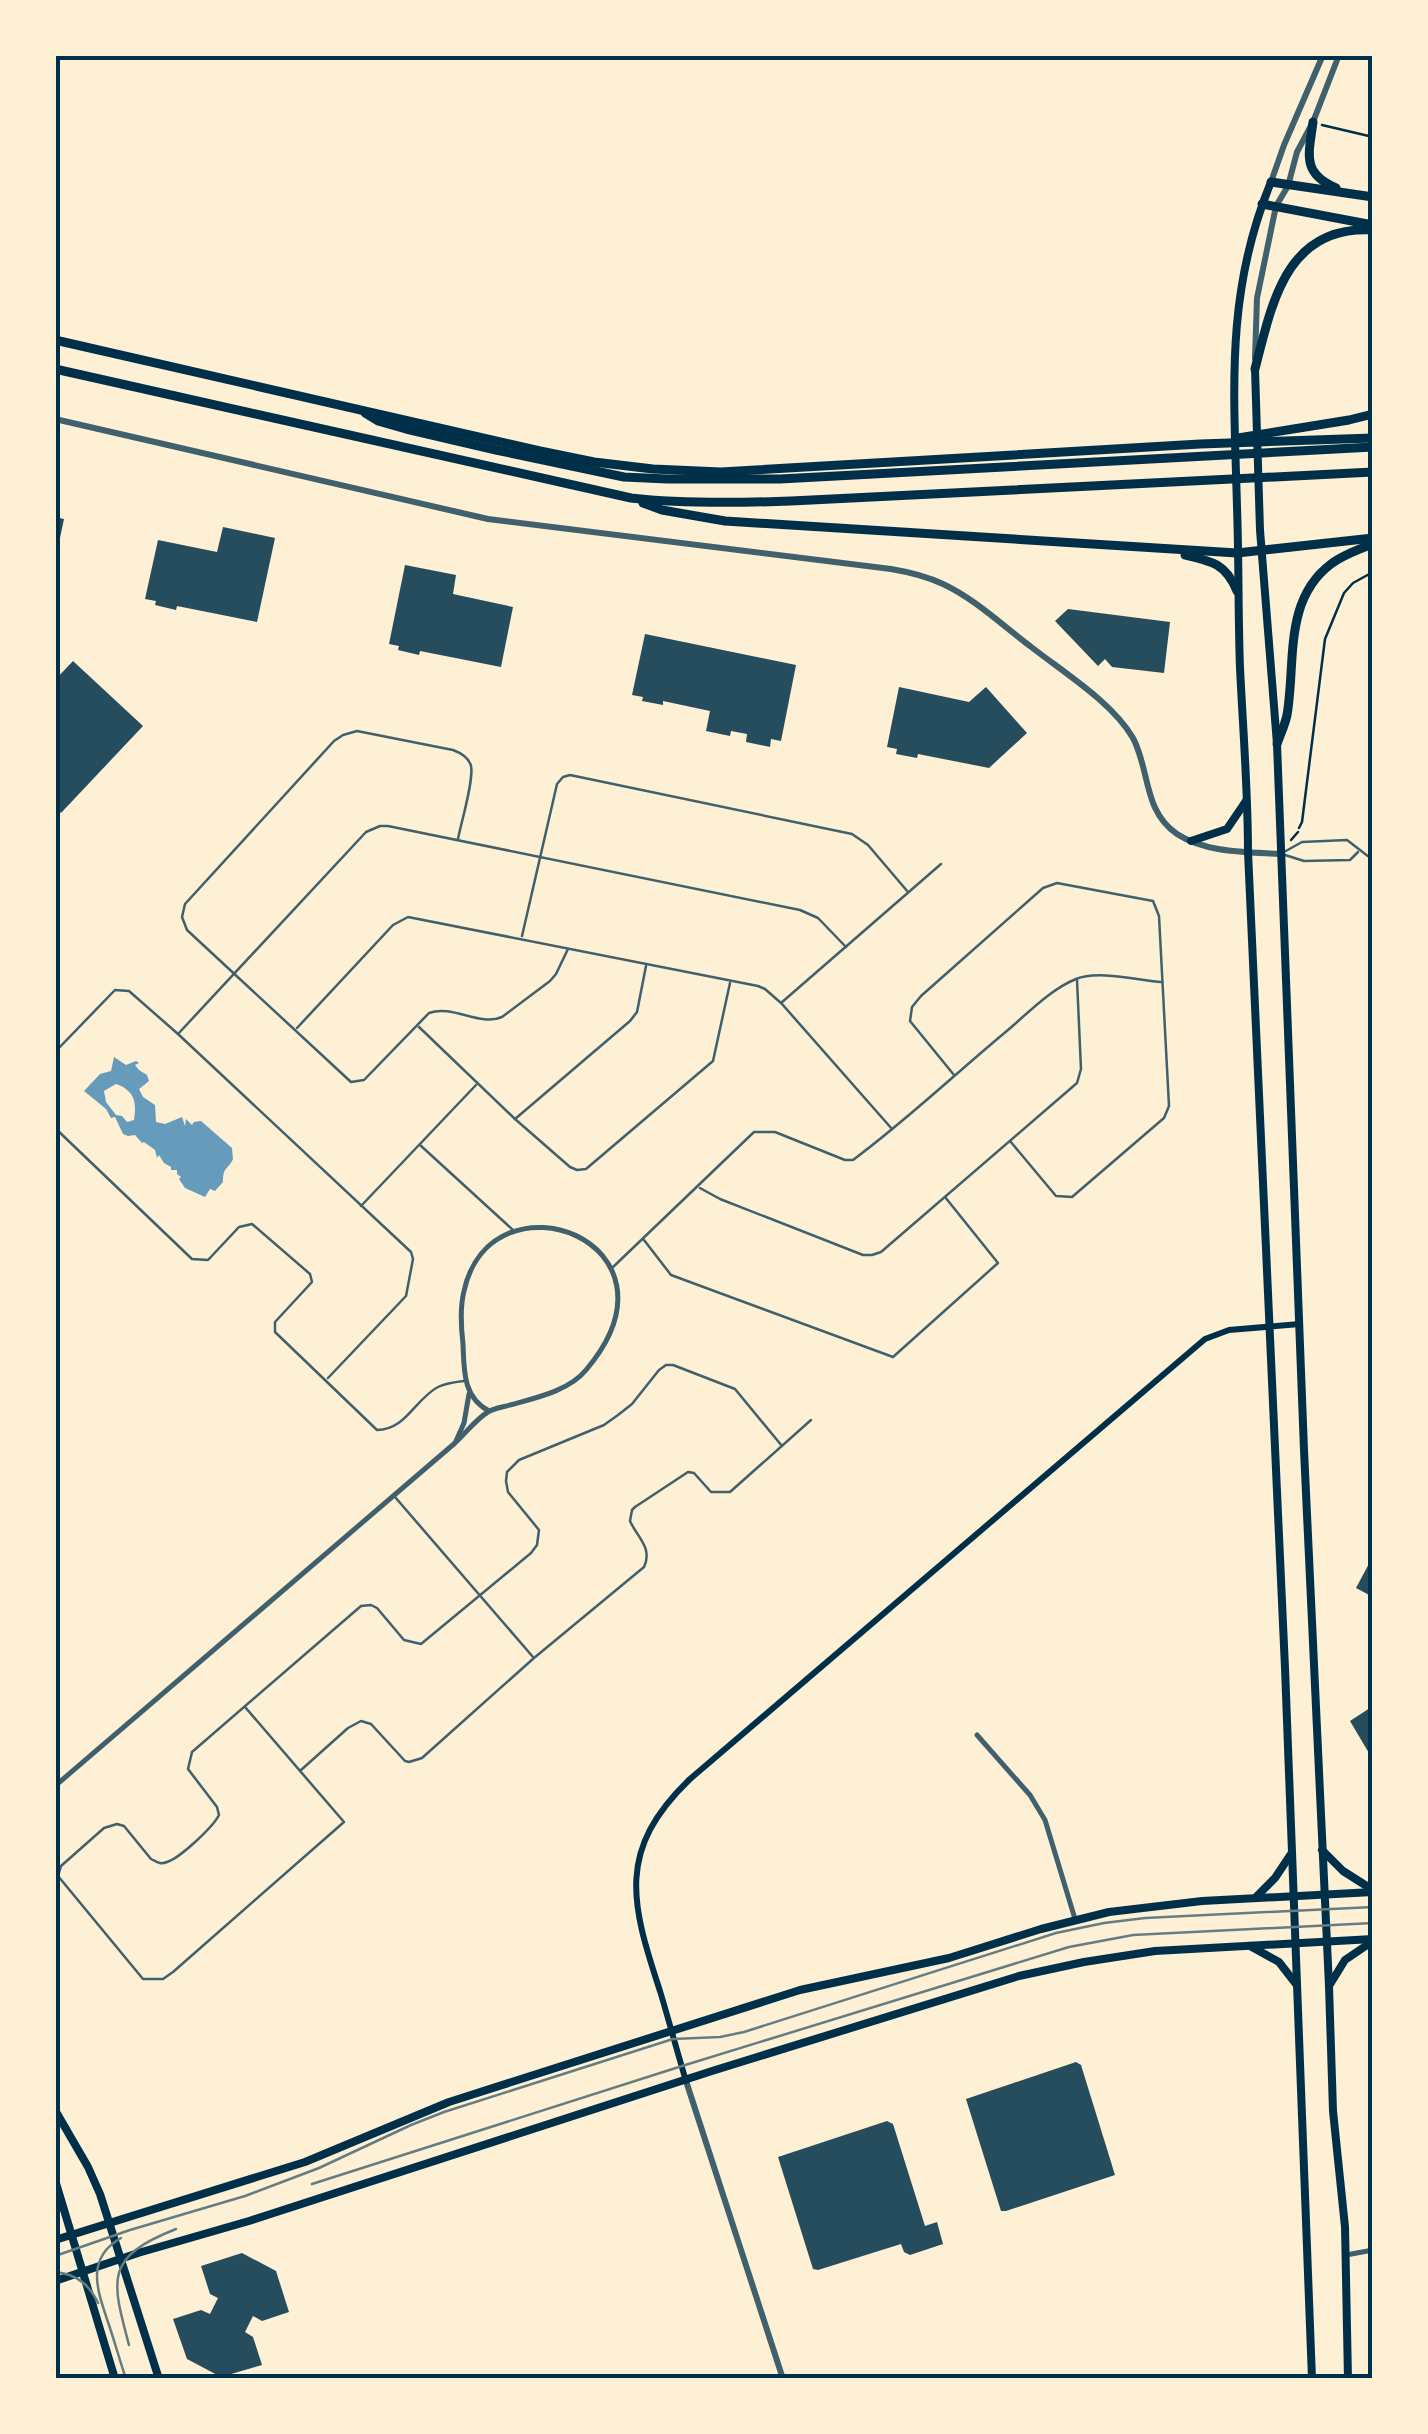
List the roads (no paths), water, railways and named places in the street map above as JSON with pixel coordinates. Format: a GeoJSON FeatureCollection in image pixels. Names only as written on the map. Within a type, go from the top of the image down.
{"type":"FeatureCollection","features":[{"type":"Feature","properties":{"kind":"highway"},"geometry":{"type":"LineString","coordinates":[[1313,122],[1310,169],[1317,178],[1352,194]]}},
{"type":"Feature","properties":{"kind":"highway"},"geometry":{"type":"LineString","coordinates":[[1271,182],[1373,197]]}},
{"type":"Feature","properties":{"kind":"highway"},"geometry":{"type":"LineString","coordinates":[[1262,204],[1373,228]]}},
{"type":"Feature","properties":{"kind":"highway"},"geometry":{"type":"LineString","coordinates":[[1255,374],[1288,270],[1318,242],[1338,233],[1373,228]]}},
{"type":"Feature","properties":{"kind":"highway"},"geometry":{"type":"LineString","coordinates":[[55,340],[594,462],[654,469],[721,472],[1200,444],[1373,438]]}},
{"type":"Feature","properties":{"kind":"highway"},"geometry":{"type":"LineString","coordinates":[[55,369],[631,498],[662,510],[725,521],[1237,553],[1373,541]]}},
{"type":"Feature","properties":{"kind":"highway"},"geometry":{"type":"LineString","coordinates":[[358,409],[378,421],[496,450],[624,476],[667,479],[798,478],[1373,447]]}},
{"type":"Feature","properties":{"kind":"highway"},"geometry":{"type":"LineString","coordinates":[[1200,444],[1373,414]]}},
{"type":"Feature","properties":{"kind":"highway"},"geometry":{"type":"LineString","coordinates":[[631,498],[720,504],[1373,472]]}},
{"type":"Feature","properties":{"kind":"highway"},"geometry":{"type":"LineString","coordinates":[[1277,744],[1286,716],[1292,642],[1300,607],[1318,576],[1331,564],[1373,541]]}},
{"type":"Feature","properties":{"kind":"highway"},"geometry":{"type":"LineString","coordinates":[[1158,548],[1218,565],[1229,574],[1237,591]]}},
{"type":"Feature","properties":{"kind":"main road"},"geometry":{"type":"LineString","coordinates":[[1271,182],[1251,240],[1234,340],[1237,591],[1312,2379]]}},
{"type":"Feature","properties":{"kind":"main road"},"geometry":{"type":"LineString","coordinates":[[1255,374],[1260,530],[1277,744],[1332,2111],[1346,2255],[1348,2379]]}},
{"type":"Feature","properties":{"kind":"main road"},"geometry":{"type":"LineString","coordinates":[[1190,841],[1227,829],[1248,797]]}},
{"type":"Feature","properties":{"kind":"main road"},"geometry":{"type":"LineString","coordinates":[[686,2080],[634,1900],[641,1852],[652,1826],[675,1794],[1205,1339],[1229,1330],[1300,1324]]}},
{"type":"Feature","properties":{"kind":"main road"},"geometry":{"type":"LineString","coordinates":[[1321,1849],[1342,1872],[1373,1891]]}},
{"type":"Feature","properties":{"kind":"main road"},"geometry":{"type":"LineString","coordinates":[[1255,1898],[1276,1878],[1291,1854]]}},
{"type":"Feature","properties":{"kind":"main road"},"geometry":{"type":"LineString","coordinates":[[55,2240],[317,2158],[449,2102],[800,1990],[934,1962],[1075,1919],[1138,1907],[1373,1891]]}},
{"type":"Feature","properties":{"kind":"main road"},"geometry":{"type":"LineString","coordinates":[[55,2282],[1050,1968],[1155,1951],[1373,1940]]}},
{"type":"Feature","properties":{"kind":"main road"},"geometry":{"type":"LineString","coordinates":[[1329,1986],[1346,1960],[1373,1940]]}},
{"type":"Feature","properties":{"kind":"main road"},"geometry":{"type":"LineString","coordinates":[[1250,1946],[1272,1956],[1296,1984]]}},
{"type":"Feature","properties":{"kind":"main road"},"geometry":{"type":"LineString","coordinates":[[55,2110],[88,2167],[160,2379]]}},
{"type":"Feature","properties":{"kind":"main road"},"geometry":{"type":"LineString","coordinates":[[55,2180],[115,2379]]}},
{"type":"Feature","properties":{"kind":"street"},"geometry":{"type":"LineString","coordinates":[[1271,182],[1323,55]]}},
{"type":"Feature","properties":{"kind":"street"},"geometry":{"type":"LineString","coordinates":[[1255,374],[1257,298],[1276,206],[1288,186],[1298,152],[1339,55]]}},
{"type":"Feature","properties":{"kind":"street"},"geometry":{"type":"LineString","coordinates":[[55,419],[488,519],[891,569],[930,578],[972,601],[1110,710],[1132,738],[1151,800],[1164,823],[1190,841],[1208,847],[1281,854]]}},
{"type":"Feature","properties":{"kind":"street"},"geometry":{"type":"LineString","coordinates":[[55,1786],[489,1411],[554,1391],[582,1376],[605,1346],[620,1304],[612,1268],[592,1245],[576,1235],[557,1228],[513,1230],[478,1258],[463,1292],[465,1381],[474,1402],[489,1411]]}},
{"type":"Feature","properties":{"kind":"street"},"geometry":{"type":"LineString","coordinates":[[455,1444],[464,1423],[469,1392]]}},
{"type":"Feature","properties":{"kind":"street"},"geometry":{"type":"LineString","coordinates":[[977,1735],[1030,1795],[1045,1820],[1075,1919]]}},
{"type":"Feature","properties":{"kind":"street"},"geometry":{"type":"LineString","coordinates":[[686,2080],[784,2379]]}},
{"type":"Feature","properties":{"kind":"street"},"geometry":{"type":"LineString","coordinates":[[1346,2255],[1373,2250]]}},
{"type":"Feature","properties":{"kind":"lane"},"geometry":{"type":"LineString","coordinates":[[458,839],[471,775],[466,757],[453,750],[357,731],[342,734],[185,904],[182,917],[187,930],[351,1082],[364,1080],[428,1013],[442,1009],[498,1020],[550,981],[568,948]]}},
{"type":"Feature","properties":{"kind":"lane"},"geometry":{"type":"LineString","coordinates":[[522,940],[556,784],[570,776],[852,834],[868,844],[909,893]]}},
{"type":"Feature","properties":{"kind":"lane"},"geometry":{"type":"LineString","coordinates":[[178,1034],[372,828],[388,826],[458,839],[800,910],[818,918],[846,947]]}},
{"type":"Feature","properties":{"kind":"lane"},"geometry":{"type":"LineString","coordinates":[[1281,854],[1302,842],[1346,840],[1373,860]]}},
{"type":"Feature","properties":{"kind":"lane"},"geometry":{"type":"LineString","coordinates":[[1281,854],[1304,861],[1350,860],[1359,852]]}},
{"type":"Feature","properties":{"kind":"lane"},"geometry":{"type":"LineString","coordinates":[[781,1002],[942,864]]}},
{"type":"Feature","properties":{"kind":"lane"},"geometry":{"type":"LineString","coordinates":[[954,1075],[910,1021],[912,1007],[1043,888],[1057,883],[1152,901],[1159,916],[1169,1106],[1164,1118],[1072,1197],[1056,1196],[1010,1141]]}},
{"type":"Feature","properties":{"kind":"lane"},"geometry":{"type":"LineString","coordinates":[[296,1029],[393,925],[417,917],[765,988],[893,1130]]}},
{"type":"Feature","properties":{"kind":"lane"},"geometry":{"type":"LineString","coordinates":[[515,1119],[630,1021],[637,1012],[646,965]]}},
{"type":"Feature","properties":{"kind":"lane"},"geometry":{"type":"LineString","coordinates":[[699,1188],[863,1254],[881,1252],[1077,1083],[1081,1068],[1077,978]]}},
{"type":"Feature","properties":{"kind":"lane"},"geometry":{"type":"LineString","coordinates":[[612,1268],[754,1132],[775,1132],[849,1161],[893,1130],[1028,1013],[1077,978],[1162,982]]}},
{"type":"Feature","properties":{"kind":"lane"},"geometry":{"type":"LineString","coordinates":[[417,1025],[570,1167],[586,1169],[714,1061],[730,981]]}},
{"type":"Feature","properties":{"kind":"lane"},"geometry":{"type":"LineString","coordinates":[[55,1052],[116,990],[130,991],[411,1252],[406,1296],[326,1381]]}},
{"type":"Feature","properties":{"kind":"lane"},"geometry":{"type":"LineString","coordinates":[[361,1206],[477,1084]]}},
{"type":"Feature","properties":{"kind":"lane"},"geometry":{"type":"LineString","coordinates":[[55,1128],[192,1259],[208,1260],[239,1228],[252,1224],[310,1274],[312,1282],[275,1322],[274,1332],[376,1430],[396,1426],[434,1389],[465,1381]]}},
{"type":"Feature","properties":{"kind":"lane"},"geometry":{"type":"LineString","coordinates":[[419,1144],[513,1230]]}},
{"type":"Feature","properties":{"kind":"lane"},"geometry":{"type":"LineString","coordinates":[[643,1239],[671,1275],[893,1356],[998,1263],[945,1197]]}},
{"type":"Feature","properties":{"kind":"lane"},"geometry":{"type":"LineString","coordinates":[[245,1708],[344,1822],[173,1972],[163,1978],[142,1979],[58,1876],[60,1866],[110,1825],[124,1826],[151,1859],[168,1862],[210,1830],[219,1815],[188,1768],[192,1752],[361,1606],[377,1608],[404,1640],[420,1644],[531,1552],[540,1535],[508,1492],[506,1481],[507,1472],[518,1460],[604,1425],[632,1404],[659,1370],[673,1365],[735,1389],[782,1446]]}},
{"type":"Feature","properties":{"kind":"lane"},"geometry":{"type":"LineString","coordinates":[[300,1771],[361,1721],[370,1724],[405,1761],[422,1758],[644,1567],[646,1548],[630,1521],[636,1507],[688,1472],[694,1473],[711,1492],[730,1492],[811,1420]]}},
{"type":"Feature","properties":{"kind":"lane"},"geometry":{"type":"LineString","coordinates":[[394,1496],[534,1658]]}},
{"type":"Feature","properties":{"kind":"water"},"geometry":{"type":"Polygon","coordinates":[[[114,1057],[126,1065],[136,1061],[139,1063],[135,1065],[149,1081],[139,1089],[155,1105],[156,1122],[165,1124],[182,1117],[185,1126],[186,1119],[192,1125],[201,1121],[232,1148],[233,1159],[215,1191],[210,1189],[205,1197],[185,1188],[177,1170],[171,1170],[159,1155],[157,1158],[155,1150],[135,1135],[123,1134],[115,1117],[111,1118],[84,1091],[100,1074],[111,1071],[114,1057]],[[116,1084],[104,1091],[106,1102],[127,1122],[134,1120],[134,1102],[116,1084]]]}},
{"type":"Feature","properties":{"kind":"tram line"},"geometry":{"type":"LineString","coordinates":[[55,2256],[245,2196],[444,2112],[673,2039],[744,2032],[1056,1933],[1145,1918],[1373,1907]]}},
{"type":"Feature","properties":{"kind":"tram line"},"geometry":{"type":"LineString","coordinates":[[312,2184],[1069,1947],[1133,1935],[1373,1923]]}},
{"type":"Feature","properties":{"kind":"tram line"},"geometry":{"type":"LineString","coordinates":[[129,2345],[119,2303],[119,2272],[136,2250],[176,2229]]}},
{"type":"Feature","properties":{"kind":"tram line"},"geometry":{"type":"LineString","coordinates":[[121,2238],[102,2256],[97,2277],[126,2379]]}},
{"type":"Feature","properties":{"kind":"tram line"},"geometry":{"type":"LineString","coordinates":[[55,2272],[81,2281],[98,2303]]}}]}
